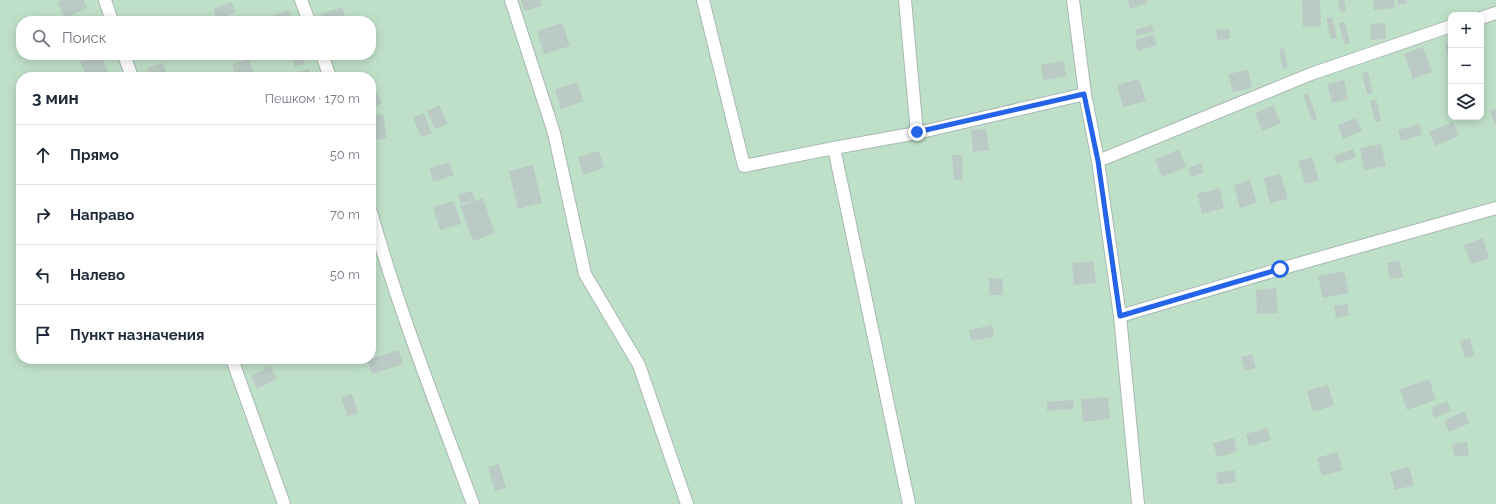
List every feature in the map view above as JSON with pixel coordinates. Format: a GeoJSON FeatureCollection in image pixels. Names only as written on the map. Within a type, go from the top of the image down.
{"type":"FeatureCollection","features":[{"type":"Feature","properties":{"kind":"lane"},"geometry":{"type":"LineString","coordinates":[[105,0],[110,16]]}},
{"type":"Feature","properties":{"kind":"lane"},"geometry":{"type":"LineString","coordinates":[[301,0],[307,16]]}},
{"type":"Feature","properties":{"kind":"lane"},"geometry":{"type":"LineString","coordinates":[[511,0],[554,134],[585,274],[639,364],[687,504]]}},
{"type":"Feature","properties":{"kind":"lane"},"geometry":{"type":"LineString","coordinates":[[703,0],[744,166],[917,132],[1084,94]]}},
{"type":"Feature","properties":{"kind":"lane"},"geometry":{"type":"LineString","coordinates":[[905,0],[917,132]]}},
{"type":"Feature","properties":{"kind":"lane"},"geometry":{"type":"LineString","coordinates":[[1073,0],[1084,94],[1098,161],[1120,316],[1138,504]]}},
{"type":"Feature","properties":{"kind":"lane"},"geometry":{"type":"LineString","coordinates":[[1484,17],[1496,13]]}},
{"type":"Feature","properties":{"kind":"lane"},"geometry":{"type":"LineString","coordinates":[[1098,161],[1311,74],[1448,27]]}},
{"type":"Feature","properties":{"kind":"lane"},"geometry":{"type":"LineString","coordinates":[[126,60],[130,72]]}},
{"type":"Feature","properties":{"kind":"lane"},"geometry":{"type":"LineString","coordinates":[[324,60],[328,72]]}},
{"type":"Feature","properties":{"kind":"lane"},"geometry":{"type":"LineString","coordinates":[[834,148],[909,504]]}},
{"type":"Feature","properties":{"kind":"lane"},"geometry":{"type":"LineString","coordinates":[[1120,316],[1496,208]]}},
{"type":"Feature","properties":{"kind":"lane"},"geometry":{"type":"LineString","coordinates":[[376,230],[419,356],[473,504]]}},
{"type":"Feature","properties":{"kind":"lane"},"geometry":{"type":"LineString","coordinates":[[234,364],[284,504]]}},
{"type":"Feature","properties":{"kind":"green space"},"geometry":{"type":"Polygon","coordinates":[[[0,0],[1496,0],[1496,504],[0,504],[0,0]]]}},
{"type":"Feature","properties":{"kind":"building"},"geometry":{"type":"Polygon","coordinates":[[[61,0],[84,0],[87,8],[69,16],[64,16],[57,2],[61,0]]]}},
{"type":"Feature","properties":{"kind":"building"},"geometry":{"type":"Polygon","coordinates":[[[521,0],[541,0],[542,6],[524,11],[521,0]]]}},
{"type":"Feature","properties":{"kind":"building"},"geometry":{"type":"Polygon","coordinates":[[[1128,0],[1147,0],[1148,3],[1130,9],[1128,0]]]}},
{"type":"Feature","properties":{"kind":"building"},"geometry":{"type":"Polygon","coordinates":[[[1302,0],[1320,0],[1321,26],[1303,27],[1302,0]]]}},
{"type":"Feature","properties":{"kind":"building"},"geometry":{"type":"Polygon","coordinates":[[[1338,0],[1344,0],[1346,11],[1340,12],[1338,0]]]}},
{"type":"Feature","properties":{"kind":"building"},"geometry":{"type":"Polygon","coordinates":[[[1373,0],[1394,0],[1395,8],[1374,10],[1373,0]]]}},
{"type":"Feature","properties":{"kind":"building"},"geometry":{"type":"Polygon","coordinates":[[[1397,0],[1407,0],[1407,3],[1398,5],[1397,0]]]}},
{"type":"Feature","properties":{"kind":"building"},"geometry":{"type":"Polygon","coordinates":[[[231,2],[236,12],[226,16],[216,16],[213,9],[231,2]]]}},
{"type":"Feature","properties":{"kind":"building"},"geometry":{"type":"Polygon","coordinates":[[[342,7],[345,16],[322,16],[321,14],[342,7]]]}},
{"type":"Feature","properties":{"kind":"building"},"geometry":{"type":"Polygon","coordinates":[[[289,10],[291,16],[272,16],[289,10]]]}},
{"type":"Feature","properties":{"kind":"building"},"geometry":{"type":"Polygon","coordinates":[[[1332,17],[1337,38],[1331,39],[1326,18],[1332,17]]]}},
{"type":"Feature","properties":{"kind":"building"},"geometry":{"type":"Polygon","coordinates":[[[1345,22],[1350,43],[1344,44],[1339,23],[1345,22]]]}},
{"type":"Feature","properties":{"kind":"building"},"geometry":{"type":"Polygon","coordinates":[[[562,23],[570,46],[544,54],[537,31],[562,23]]]}},
{"type":"Feature","properties":{"kind":"building"},"geometry":{"type":"Polygon","coordinates":[[[1385,23],[1386,39],[1371,40],[1370,24],[1385,23]]]}},
{"type":"Feature","properties":{"kind":"building"},"geometry":{"type":"Polygon","coordinates":[[[1152,25],[1154,31],[1137,36],[1135,30],[1152,25]]]}},
{"type":"Feature","properties":{"kind":"building"},"geometry":{"type":"Polygon","coordinates":[[[1229,29],[1230,39],[1217,40],[1216,30],[1229,29]]]}},
{"type":"Feature","properties":{"kind":"building"},"geometry":{"type":"Polygon","coordinates":[[[1154,34],[1157,45],[1138,51],[1135,40],[1154,34]]]}},
{"type":"Feature","properties":{"kind":"building"},"geometry":{"type":"Polygon","coordinates":[[[1445,44],[1448,44],[1448,58],[1445,44]]]}},
{"type":"Feature","properties":{"kind":"building"},"geometry":{"type":"Polygon","coordinates":[[[1423,47],[1432,72],[1413,79],[1404,54],[1423,47]]]}},
{"type":"Feature","properties":{"kind":"building"},"geometry":{"type":"Polygon","coordinates":[[[1284,48],[1288,68],[1283,69],[1279,49],[1284,48]]]}},
{"type":"Feature","properties":{"kind":"building"},"geometry":{"type":"Polygon","coordinates":[[[84,60],[102,60],[108,71],[85,72],[80,62],[84,60]]]}},
{"type":"Feature","properties":{"kind":"building"},"geometry":{"type":"Polygon","coordinates":[[[248,60],[254,72],[234,72],[232,65],[248,60]]]}},
{"type":"Feature","properties":{"kind":"building"},"geometry":{"type":"Polygon","coordinates":[[[293,60],[304,60],[305,64],[295,67],[293,60]]]}},
{"type":"Feature","properties":{"kind":"building"},"geometry":{"type":"Polygon","coordinates":[[[1064,61],[1066,77],[1043,80],[1041,65],[1064,61]]]}},
{"type":"Feature","properties":{"kind":"building"},"geometry":{"type":"Polygon","coordinates":[[[163,63],[166,72],[148,72],[147,68],[163,63]]]}},
{"type":"Feature","properties":{"kind":"building"},"geometry":{"type":"Polygon","coordinates":[[[309,69],[310,72],[298,72],[309,69]]]}},
{"type":"Feature","properties":{"kind":"building"},"geometry":{"type":"Polygon","coordinates":[[[1248,70],[1252,88],[1233,92],[1228,74],[1248,70]]]}},
{"type":"Feature","properties":{"kind":"building"},"geometry":{"type":"Polygon","coordinates":[[[1368,72],[1373,93],[1367,94],[1362,73],[1368,72]]]}},
{"type":"Feature","properties":{"kind":"building"},"geometry":{"type":"Polygon","coordinates":[[[1139,79],[1146,101],[1123,107],[1117,85],[1139,79]]]}},
{"type":"Feature","properties":{"kind":"building"},"geometry":{"type":"Polygon","coordinates":[[[1344,80],[1348,99],[1332,103],[1327,84],[1344,80]]]}},
{"type":"Feature","properties":{"kind":"building"},"geometry":{"type":"Polygon","coordinates":[[[577,82],[584,101],[561,109],[555,90],[577,82]]]}},
{"type":"Feature","properties":{"kind":"building"},"geometry":{"type":"Polygon","coordinates":[[[376,92],[382,103],[376,106],[376,92]]]}},
{"type":"Feature","properties":{"kind":"building"},"geometry":{"type":"Polygon","coordinates":[[[1308,93],[1317,119],[1312,121],[1303,95],[1308,93]]]}},
{"type":"Feature","properties":{"kind":"building"},"geometry":{"type":"Polygon","coordinates":[[[1376,99],[1381,121],[1375,122],[1370,101],[1376,99]]]}},
{"type":"Feature","properties":{"kind":"building"},"geometry":{"type":"Polygon","coordinates":[[[439,105],[448,124],[435,129],[427,111],[439,105]]]}},
{"type":"Feature","properties":{"kind":"building"},"geometry":{"type":"Polygon","coordinates":[[[1273,105],[1281,123],[1262,131],[1255,113],[1273,105]]]}},
{"type":"Feature","properties":{"kind":"building"},"geometry":{"type":"Polygon","coordinates":[[[1496,109],[1496,127],[1490,111],[1496,109]]]}},
{"type":"Feature","properties":{"kind":"building"},"geometry":{"type":"Polygon","coordinates":[[[424,113],[432,133],[421,137],[413,117],[424,113]]]}},
{"type":"Feature","properties":{"kind":"building"},"geometry":{"type":"Polygon","coordinates":[[[383,114],[387,138],[376,140],[376,115],[383,114]]]}},
{"type":"Feature","properties":{"kind":"building"},"geometry":{"type":"Polygon","coordinates":[[[1356,118],[1362,131],[1343,139],[1338,125],[1356,118]]]}},
{"type":"Feature","properties":{"kind":"building"},"geometry":{"type":"Polygon","coordinates":[[[1453,122],[1459,136],[1435,146],[1429,132],[1453,122]]]}},
{"type":"Feature","properties":{"kind":"building"},"geometry":{"type":"Polygon","coordinates":[[[1419,124],[1422,135],[1401,141],[1398,130],[1419,124]]]}},
{"type":"Feature","properties":{"kind":"building"},"geometry":{"type":"Polygon","coordinates":[[[986,129],[989,150],[973,152],[971,130],[986,129]]]}},
{"type":"Feature","properties":{"kind":"building"},"geometry":{"type":"Polygon","coordinates":[[[1381,144],[1386,166],[1364,170],[1360,148],[1381,144]]]}},
{"type":"Feature","properties":{"kind":"building"},"geometry":{"type":"Polygon","coordinates":[[[1179,149],[1186,167],[1162,177],[1155,160],[1179,149]]]}},
{"type":"Feature","properties":{"kind":"building"},"geometry":{"type":"Polygon","coordinates":[[[1353,149],[1356,157],[1337,164],[1334,156],[1353,149]]]}},
{"type":"Feature","properties":{"kind":"building"},"geometry":{"type":"Polygon","coordinates":[[[599,151],[604,168],[583,175],[578,157],[599,151]]]}},
{"type":"Feature","properties":{"kind":"building"},"geometry":{"type":"Polygon","coordinates":[[[952,155],[962,155],[963,180],[954,180],[952,155]]]}},
{"type":"Feature","properties":{"kind":"building"},"geometry":{"type":"Polygon","coordinates":[[[1312,157],[1319,180],[1305,184],[1298,161],[1312,157]]]}},
{"type":"Feature","properties":{"kind":"building"},"geometry":{"type":"Polygon","coordinates":[[[449,162],[454,175],[433,182],[429,168],[449,162]]]}},
{"type":"Feature","properties":{"kind":"building"},"geometry":{"type":"Polygon","coordinates":[[[1201,163],[1204,172],[1191,177],[1188,168],[1201,163]]]}},
{"type":"Feature","properties":{"kind":"building"},"geometry":{"type":"Polygon","coordinates":[[[533,165],[542,203],[518,209],[509,171],[533,165]]]}},
{"type":"Feature","properties":{"kind":"building"},"geometry":{"type":"Polygon","coordinates":[[[1281,174],[1288,199],[1270,203],[1264,178],[1281,174]]]}},
{"type":"Feature","properties":{"kind":"building"},"geometry":{"type":"Polygon","coordinates":[[[1250,180],[1257,203],[1240,208],[1234,185],[1250,180]]]}},
{"type":"Feature","properties":{"kind":"building"},"geometry":{"type":"Polygon","coordinates":[[[1220,188],[1224,208],[1202,214],[1197,194],[1220,188]]]}},
{"type":"Feature","properties":{"kind":"building"},"geometry":{"type":"Polygon","coordinates":[[[472,191],[475,200],[461,204],[458,195],[472,191]]]}},
{"type":"Feature","properties":{"kind":"building"},"geometry":{"type":"Polygon","coordinates":[[[483,198],[495,233],[473,241],[460,206],[483,198]]]}},
{"type":"Feature","properties":{"kind":"building"},"geometry":{"type":"Polygon","coordinates":[[[454,201],[461,224],[440,230],[433,207],[454,201]]]}},
{"type":"Feature","properties":{"kind":"building"},"geometry":{"type":"Polygon","coordinates":[[[1483,238],[1489,258],[1471,264],[1464,245],[1483,238]]]}},
{"type":"Feature","properties":{"kind":"building"},"geometry":{"type":"Polygon","coordinates":[[[1399,260],[1403,277],[1390,279],[1387,263],[1399,260]]]}},
{"type":"Feature","properties":{"kind":"building"},"geometry":{"type":"Polygon","coordinates":[[[1093,261],[1096,283],[1074,285],[1072,263],[1093,261]]]}},
{"type":"Feature","properties":{"kind":"building"},"geometry":{"type":"Polygon","coordinates":[[[1344,271],[1349,293],[1323,298],[1318,276],[1344,271]]]}},
{"type":"Feature","properties":{"kind":"building"},"geometry":{"type":"Polygon","coordinates":[[[989,278],[1003,279],[1003,295],[989,295],[989,278]]]}},
{"type":"Feature","properties":{"kind":"building"},"geometry":{"type":"Polygon","coordinates":[[[1276,288],[1278,313],[1257,314],[1256,290],[1276,288]]]}},
{"type":"Feature","properties":{"kind":"building"},"geometry":{"type":"Polygon","coordinates":[[[1347,304],[1349,315],[1336,318],[1334,306],[1347,304]]]}},
{"type":"Feature","properties":{"kind":"building"},"geometry":{"type":"Polygon","coordinates":[[[992,325],[994,337],[971,341],[969,330],[992,325]]]}},
{"type":"Feature","properties":{"kind":"building"},"geometry":{"type":"Polygon","coordinates":[[[1470,338],[1474,355],[1465,358],[1460,341],[1470,338]]]}},
{"type":"Feature","properties":{"kind":"building"},"geometry":{"type":"Polygon","coordinates":[[[399,350],[403,364],[372,374],[368,364],[376,364],[376,357],[399,350]]]}},
{"type":"Feature","properties":{"kind":"building"},"geometry":{"type":"Polygon","coordinates":[[[1252,354],[1256,368],[1245,371],[1241,357],[1252,354]]]}},
{"type":"Feature","properties":{"kind":"building"},"geometry":{"type":"Polygon","coordinates":[[[270,366],[277,379],[257,389],[251,376],[270,366]]]}},
{"type":"Feature","properties":{"kind":"building"},"geometry":{"type":"Polygon","coordinates":[[[1429,379],[1436,400],[1407,410],[1400,389],[1429,379]]]}},
{"type":"Feature","properties":{"kind":"building"},"geometry":{"type":"Polygon","coordinates":[[[1328,385],[1334,405],[1313,412],[1307,391],[1328,385]]]}},
{"type":"Feature","properties":{"kind":"building"},"geometry":{"type":"Polygon","coordinates":[[[352,394],[358,413],[347,416],[341,397],[352,394]]]}},
{"type":"Feature","properties":{"kind":"building"},"geometry":{"type":"Polygon","coordinates":[[[1108,397],[1110,419],[1083,422],[1081,399],[1108,397]]]}},
{"type":"Feature","properties":{"kind":"building"},"geometry":{"type":"Polygon","coordinates":[[[1073,400],[1074,409],[1047,411],[1047,402],[1073,400]]]}},
{"type":"Feature","properties":{"kind":"building"},"geometry":{"type":"Polygon","coordinates":[[[1447,401],[1451,411],[1434,418],[1431,408],[1447,401]]]}},
{"type":"Feature","properties":{"kind":"building"},"geometry":{"type":"Polygon","coordinates":[[[1464,411],[1470,423],[1449,432],[1444,421],[1464,411]]]}},
{"type":"Feature","properties":{"kind":"building"},"geometry":{"type":"Polygon","coordinates":[[[1267,428],[1271,440],[1249,446],[1246,434],[1267,428]]]}},
{"type":"Feature","properties":{"kind":"building"},"geometry":{"type":"Polygon","coordinates":[[[1234,438],[1237,452],[1217,457],[1213,443],[1234,438]]]}},
{"type":"Feature","properties":{"kind":"building"},"geometry":{"type":"Polygon","coordinates":[[[1467,442],[1469,455],[1455,457],[1452,444],[1467,442]]]}},
{"type":"Feature","properties":{"kind":"building"},"geometry":{"type":"Polygon","coordinates":[[[1337,452],[1343,470],[1322,476],[1317,458],[1337,452]]]}},
{"type":"Feature","properties":{"kind":"building"},"geometry":{"type":"Polygon","coordinates":[[[499,464],[506,488],[495,491],[488,467],[499,464]]]}},
{"type":"Feature","properties":{"kind":"building"},"geometry":{"type":"Polygon","coordinates":[[[1409,467],[1414,485],[1395,490],[1390,472],[1409,467]]]}},
{"type":"Feature","properties":{"kind":"building"},"geometry":{"type":"Polygon","coordinates":[[[1234,470],[1236,482],[1218,485],[1216,473],[1234,470]]]}},
{"type":"Feature","properties":{"kind":"route"},"geometry":{"type":"LineString","coordinates":[[917,132],[1084,94],[1098,161],[1120,316],[1280,269]]}}]}
